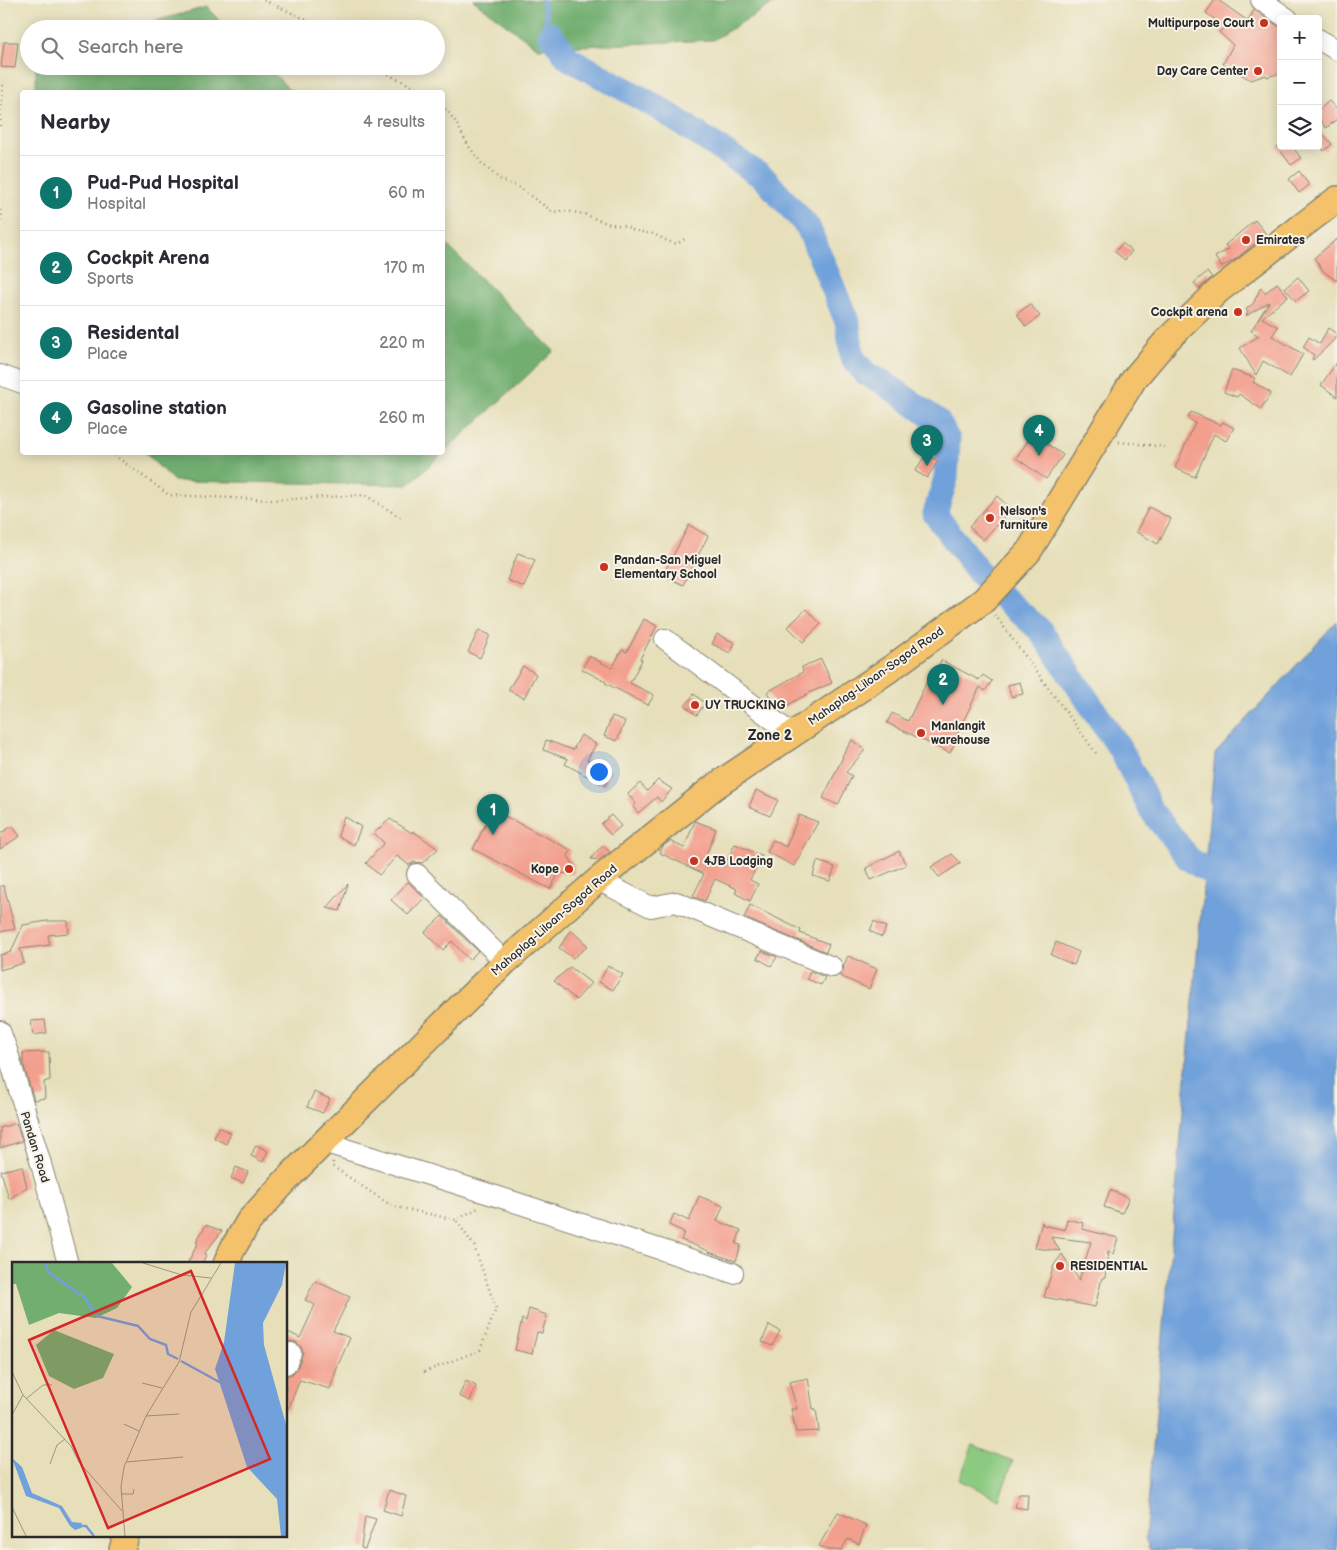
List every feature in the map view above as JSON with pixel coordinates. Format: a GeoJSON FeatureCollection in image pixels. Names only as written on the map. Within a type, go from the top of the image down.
{"type":"FeatureCollection","features":[{"type":"Feature","properties":{"kind":"main road","name":"Mahaplag-Liloan-Sogod Road"},"geometry":{"type":"LineString","coordinates":[[227,1262],[249,1221],[332,1145],[504,962],[598,880],[714,787],[890,669],[984,600],[1029,551],[1134,379],[1167,340],[1219,290],[1337,199]]}},
{"type":"Feature","properties":{"kind":"street"},"geometry":{"type":"LineString","coordinates":[[1261,0],[1282,15]]}},
{"type":"Feature","properties":{"kind":"street"},"geometry":{"type":"LineString","coordinates":[[1322,41],[1337,50]]}},
{"type":"Feature","properties":{"kind":"street"},"geometry":{"type":"LineString","coordinates":[[0,375],[20,382]]}},
{"type":"Feature","properties":{"kind":"street"},"geometry":{"type":"LineString","coordinates":[[665,639],[792,734]]}},
{"type":"Feature","properties":{"kind":"street"},"geometry":{"type":"LineString","coordinates":[[417,874],[504,962]]}},
{"type":"Feature","properties":{"kind":"street"},"geometry":{"type":"LineString","coordinates":[[598,880],[651,907],[676,902],[832,967]]}},
{"type":"Feature","properties":{"kind":"street","name":"Pandan Road"},"geometry":{"type":"LineString","coordinates":[[0,1030],[41,1164],[67,1262]]}},
{"type":"Feature","properties":{"kind":"street"},"geometry":{"type":"LineString","coordinates":[[332,1145],[499,1196],[733,1273]]}},
{"type":"Feature","properties":{"kind":"path"},"geometry":{"type":"LineString","coordinates":[[264,0],[307,20]]}},
{"type":"Feature","properties":{"kind":"path"},"geometry":{"type":"LineString","coordinates":[[389,75],[418,90]]}},
{"type":"Feature","properties":{"kind":"path"},"geometry":{"type":"LineString","coordinates":[[0,126],[3,83]]}},
{"type":"Feature","properties":{"kind":"path"},"geometry":{"type":"LineString","coordinates":[[445,109],[482,164],[501,180],[518,187],[553,212],[565,211],[584,214],[606,223],[654,234],[677,244],[686,238]]}},
{"type":"Feature","properties":{"kind":"path"},"geometry":{"type":"LineString","coordinates":[[0,210],[2,216],[0,221]]}},
{"type":"Feature","properties":{"kind":"path"},"geometry":{"type":"LineString","coordinates":[[1097,440],[1168,447]]}},
{"type":"Feature","properties":{"kind":"path"},"geometry":{"type":"LineString","coordinates":[[114,455],[169,495],[273,500],[365,495],[403,519]]}},
{"type":"Feature","properties":{"kind":"path"},"geometry":{"type":"LineString","coordinates":[[984,600],[1096,753]]}},
{"type":"Feature","properties":{"kind":"path"},"geometry":{"type":"LineString","coordinates":[[332,1145],[332,1166],[392,1206],[456,1220],[499,1196]]}},
{"type":"Feature","properties":{"kind":"path"},"geometry":{"type":"LineString","coordinates":[[424,1372],[480,1350],[496,1309],[474,1246],[456,1220]]}},
{"type":"Feature","properties":{"kind":"green space"},"geometry":{"type":"Polygon","coordinates":[[[473,0],[779,0],[713,40],[538,48],[473,0]]]}},
{"type":"Feature","properties":{"kind":"green space"},"geometry":{"type":"Polygon","coordinates":[[[206,7],[219,20],[159,20],[206,7]]]}},
{"type":"Feature","properties":{"kind":"green space"},"geometry":{"type":"Polygon","coordinates":[[[36,75],[275,75],[290,90],[36,90],[36,75]]]}},
{"type":"Feature","properties":{"kind":"green space"},"geometry":{"type":"Polygon","coordinates":[[[445,243],[554,351],[445,451],[445,243]]]}},
{"type":"Feature","properties":{"kind":"green space"},"geometry":{"type":"Polygon","coordinates":[[[147,455],[441,455],[408,485],[174,481],[147,455]]]}},
{"type":"Feature","properties":{"kind":"green space"},"geometry":{"type":"Polygon","coordinates":[[[973,1445],[1013,1461],[999,1499],[959,1480],[973,1445]]]}},
{"type":"Feature","properties":{"kind":"water"},"geometry":{"type":"Polygon","coordinates":[[[1337,621],[1337,1550],[1150,1550],[1145,1538],[1215,754],[1337,621]]]}},
{"type":"Feature","properties":{"kind":"building"},"geometry":{"type":"Polygon","coordinates":[[[1215,0],[1218,0],[1248,21],[1254,10],[1277,25],[1277,74],[1267,77],[1266,75],[1251,80],[1223,64],[1233,45],[1219,32],[1225,27],[1206,13],[1215,0]]]}},
{"type":"Feature","properties":{"kind":"building"},"geometry":{"type":"Polygon","coordinates":[[[4,42],[18,42],[15,68],[1,67],[4,42]]]}},
{"type":"Feature","properties":{"kind":"building"},"geometry":{"type":"Polygon","coordinates":[[[1329,101],[1337,110],[1337,119],[1326,128],[1322,122],[1322,107],[1329,101]]]}},
{"type":"Feature","properties":{"kind":"building"},"geometry":{"type":"Polygon","coordinates":[[[1322,133],[1332,144],[1324,151],[1322,149],[1322,133]]]}},
{"type":"Feature","properties":{"kind":"building"},"geometry":{"type":"Polygon","coordinates":[[[1280,150],[1295,150],[1301,158],[1291,165],[1280,150]]]}},
{"type":"Feature","properties":{"kind":"building"},"geometry":{"type":"Polygon","coordinates":[[[1299,171],[1309,185],[1299,193],[1289,179],[1299,171]]]}},
{"type":"Feature","properties":{"kind":"building","name":"Emirates"},"geometry":{"type":"Polygon","coordinates":[[[1255,220],[1266,234],[1236,259],[1221,267],[1215,257],[1229,249],[1225,245],[1255,220]]]}},
{"type":"Feature","properties":{"kind":"building"},"geometry":{"type":"Polygon","coordinates":[[[1337,239],[1337,281],[1324,272],[1314,258],[1337,239]]]}},
{"type":"Feature","properties":{"kind":"building"},"geometry":{"type":"Polygon","coordinates":[[[1122,243],[1132,251],[1125,260],[1115,252],[1122,243]]]}},
{"type":"Feature","properties":{"kind":"building"},"geometry":{"type":"Polygon","coordinates":[[[1207,272],[1212,277],[1199,289],[1194,283],[1207,272]]]}},
{"type":"Feature","properties":{"kind":"building"},"geometry":{"type":"Polygon","coordinates":[[[1298,277],[1309,291],[1296,301],[1285,288],[1298,277]]]}},
{"type":"Feature","properties":{"kind":"building"},"geometry":{"type":"Polygon","coordinates":[[[1277,283],[1288,296],[1262,318],[1278,327],[1272,336],[1303,354],[1290,377],[1263,361],[1256,375],[1240,348],[1259,336],[1251,331],[1269,302],[1246,316],[1248,312],[1246,309],[1253,304],[1261,287],[1265,293],[1277,283]]]}},
{"type":"Feature","properties":{"kind":"building"},"geometry":{"type":"Polygon","coordinates":[[[1030,304],[1040,316],[1026,327],[1017,314],[1030,304]]]}},
{"type":"Feature","properties":{"kind":"building"},"geometry":{"type":"Polygon","coordinates":[[[1328,328],[1337,334],[1333,341],[1313,360],[1314,355],[1303,347],[1309,337],[1320,344],[1328,328]]]}},
{"type":"Feature","properties":{"kind":"building"},"geometry":{"type":"Polygon","coordinates":[[[1337,362],[1337,397],[1321,385],[1337,362]]]}},
{"type":"Feature","properties":{"kind":"building"},"geometry":{"type":"Polygon","coordinates":[[[1232,370],[1255,378],[1253,382],[1271,393],[1261,409],[1239,394],[1237,397],[1224,392],[1232,370]]]}},
{"type":"Feature","properties":{"kind":"building"},"geometry":{"type":"Polygon","coordinates":[[[1191,412],[1221,425],[1223,422],[1234,428],[1226,441],[1214,434],[1195,477],[1175,468],[1195,423],[1188,418],[1191,412]]]}},
{"type":"Feature","properties":{"kind":"building"},"geometry":{"type":"Polygon","coordinates":[[[1033,434],[1063,455],[1046,479],[1016,458],[1033,434]]]}},
{"type":"Feature","properties":{"kind":"building"},"geometry":{"type":"Polygon","coordinates":[[[926,454],[938,461],[927,478],[915,471],[926,454]]]}},
{"type":"Feature","properties":{"kind":"building","name":"Nelson's furniture"},"geometry":{"type":"Polygon","coordinates":[[[997,496],[1011,509],[983,540],[969,527],[997,496]]]}},
{"type":"Feature","properties":{"kind":"building"},"geometry":{"type":"Polygon","coordinates":[[[1149,507],[1171,519],[1158,544],[1136,532],[1149,507]]]}},
{"type":"Feature","properties":{"kind":"building"},"geometry":{"type":"Polygon","coordinates":[[[689,525],[708,536],[683,585],[663,575],[689,525]]]}},
{"type":"Feature","properties":{"kind":"building"},"geometry":{"type":"Polygon","coordinates":[[[518,553],[535,560],[524,587],[507,580],[518,553]]]}},
{"type":"Feature","properties":{"kind":"building"},"geometry":{"type":"Polygon","coordinates":[[[806,609],[821,624],[803,642],[788,627],[806,609]]]}},
{"type":"Feature","properties":{"kind":"building"},"geometry":{"type":"Polygon","coordinates":[[[644,619],[657,626],[630,683],[654,695],[648,705],[582,669],[589,656],[612,668],[622,650],[627,652],[644,619]]]}},
{"type":"Feature","properties":{"kind":"building"},"geometry":{"type":"Polygon","coordinates":[[[479,630],[490,635],[480,658],[468,652],[479,630]]]}},
{"type":"Feature","properties":{"kind":"building"},"geometry":{"type":"Polygon","coordinates":[[[717,634],[735,643],[730,653],[712,644],[717,634]]]}},
{"type":"Feature","properties":{"kind":"building"},"geometry":{"type":"Polygon","coordinates":[[[821,659],[832,683],[811,692],[779,710],[767,692],[803,672],[802,667],[821,659]]]}},
{"type":"Feature","properties":{"kind":"building"},"geometry":{"type":"Polygon","coordinates":[[[941,660],[979,680],[983,675],[992,681],[985,691],[980,687],[953,742],[955,743],[950,753],[887,723],[892,713],[908,721],[932,671],[935,673],[941,660]]]}},
{"type":"Feature","properties":{"kind":"building"},"geometry":{"type":"Polygon","coordinates":[[[523,666],[536,674],[524,698],[508,690],[523,666]]]}},
{"type":"Feature","properties":{"kind":"building"},"geometry":{"type":"Polygon","coordinates":[[[1020,682],[1023,694],[1011,697],[1008,685],[1020,682]]]}},
{"type":"Feature","properties":{"kind":"building","name":"UY TRUCKING"},"geometry":{"type":"Polygon","coordinates":[[[694,694],[705,703],[697,715],[685,706],[694,694]]]}},
{"type":"Feature","properties":{"kind":"building"},"geometry":{"type":"Polygon","coordinates":[[[612,716],[625,721],[617,741],[604,736],[612,716]]]}},
{"type":"Feature","properties":{"kind":"building"},"geometry":{"type":"Polygon","coordinates":[[[581,735],[596,744],[587,760],[612,771],[605,786],[565,764],[568,759],[543,750],[546,740],[573,750],[581,735]]]}},
{"type":"Feature","properties":{"kind":"building"},"geometry":{"type":"Polygon","coordinates":[[[852,740],[865,750],[846,772],[852,776],[838,805],[823,798],[842,756],[852,740]]]}},
{"type":"Feature","properties":{"kind":"building"},"geometry":{"type":"Polygon","coordinates":[[[658,780],[672,789],[661,802],[657,797],[638,813],[633,807],[636,804],[628,794],[640,783],[647,791],[658,780]]]}},
{"type":"Feature","properties":{"kind":"building"},"geometry":{"type":"Polygon","coordinates":[[[756,790],[778,800],[770,816],[749,807],[756,790]]]}},
{"type":"Feature","properties":{"kind":"building"},"geometry":{"type":"Polygon","coordinates":[[[493,810],[571,850],[568,856],[574,865],[574,874],[559,873],[550,889],[473,849],[493,810]]]}},
{"type":"Feature","properties":{"kind":"building"},"geometry":{"type":"Polygon","coordinates":[[[611,815],[621,826],[611,835],[601,824],[611,815]]]}},
{"type":"Feature","properties":{"kind":"building"},"geometry":{"type":"Polygon","coordinates":[[[799,815],[818,822],[794,866],[767,852],[773,840],[786,847],[799,815]]]}},
{"type":"Feature","properties":{"kind":"building"},"geometry":{"type":"Polygon","coordinates":[[[344,816],[361,827],[354,845],[338,836],[344,816]]]}},
{"type":"Feature","properties":{"kind":"building"},"geometry":{"type":"Polygon","coordinates":[[[390,819],[412,833],[413,831],[438,849],[422,863],[414,862],[409,865],[397,856],[379,875],[366,863],[384,843],[374,833],[390,819]]]}},
{"type":"Feature","properties":{"kind":"building"},"geometry":{"type":"Polygon","coordinates":[[[695,821],[716,829],[705,858],[724,867],[735,844],[762,856],[750,880],[758,884],[750,901],[735,893],[737,889],[715,879],[705,901],[693,896],[704,874],[660,853],[663,846],[670,841],[684,848],[695,821]]]}},
{"type":"Feature","properties":{"kind":"building"},"geometry":{"type":"Polygon","coordinates":[[[12,826],[20,836],[0,849],[0,834],[12,826]]]}},
{"type":"Feature","properties":{"kind":"building"},"geometry":{"type":"Polygon","coordinates":[[[603,846],[610,852],[599,860],[591,859],[596,852],[603,846]]]}},
{"type":"Feature","properties":{"kind":"building"},"geometry":{"type":"Polygon","coordinates":[[[899,851],[906,865],[871,880],[866,868],[899,851]]]}},
{"type":"Feature","properties":{"kind":"building"},"geometry":{"type":"Polygon","coordinates":[[[952,854],[961,863],[939,877],[931,867],[952,854]]]}},
{"type":"Feature","properties":{"kind":"building"},"geometry":{"type":"Polygon","coordinates":[[[817,861],[835,867],[830,881],[813,876],[817,861]]]}},
{"type":"Feature","properties":{"kind":"building"},"geometry":{"type":"Polygon","coordinates":[[[408,882],[424,898],[408,915],[391,900],[408,882]]]}},
{"type":"Feature","properties":{"kind":"building"},"geometry":{"type":"Polygon","coordinates":[[[348,884],[340,911],[327,908],[348,884]]]}},
{"type":"Feature","properties":{"kind":"building"},"geometry":{"type":"Polygon","coordinates":[[[0,886],[4,886],[15,929],[0,932],[0,886]]]}},
{"type":"Feature","properties":{"kind":"building"},"geometry":{"type":"Polygon","coordinates":[[[750,905],[801,930],[800,933],[829,944],[826,952],[744,918],[750,905]]]}},
{"type":"Feature","properties":{"kind":"building"},"geometry":{"type":"Polygon","coordinates":[[[442,916],[478,951],[469,960],[452,941],[443,950],[425,932],[442,916]]]}},
{"type":"Feature","properties":{"kind":"building"},"geometry":{"type":"Polygon","coordinates":[[[47,921],[68,921],[69,933],[48,935],[50,945],[20,949],[24,963],[0,970],[0,955],[11,952],[23,925],[47,921]]]}},
{"type":"Feature","properties":{"kind":"building"},"geometry":{"type":"Polygon","coordinates":[[[874,921],[886,927],[882,937],[870,931],[874,921]]]}},
{"type":"Feature","properties":{"kind":"building"},"geometry":{"type":"Polygon","coordinates":[[[571,930],[588,946],[573,958],[559,948],[571,930]]]}},
{"type":"Feature","properties":{"kind":"building"},"geometry":{"type":"Polygon","coordinates":[[[1056,942],[1079,952],[1074,965],[1051,955],[1056,942]]]}},
{"type":"Feature","properties":{"kind":"building"},"geometry":{"type":"Polygon","coordinates":[[[762,951],[777,957],[771,966],[757,958],[762,951]]]}},
{"type":"Feature","properties":{"kind":"building"},"geometry":{"type":"Polygon","coordinates":[[[848,956],[877,969],[869,989],[840,976],[848,956]]]}},
{"type":"Feature","properties":{"kind":"building"},"geometry":{"type":"Polygon","coordinates":[[[608,966],[623,974],[613,990],[599,982],[608,966]]]}},
{"type":"Feature","properties":{"kind":"building"},"geometry":{"type":"Polygon","coordinates":[[[570,967],[591,983],[576,1000],[554,981],[570,967]]]}},
{"type":"Feature","properties":{"kind":"building"},"geometry":{"type":"Polygon","coordinates":[[[810,971],[825,977],[821,985],[807,979],[810,971]]]}},
{"type":"Feature","properties":{"kind":"building"},"geometry":{"type":"Polygon","coordinates":[[[45,1020],[47,1033],[33,1035],[31,1021],[45,1020]]]}},
{"type":"Feature","properties":{"kind":"building"},"geometry":{"type":"Polygon","coordinates":[[[49,1052],[50,1080],[44,1082],[45,1098],[34,1100],[23,1063],[23,1053],[49,1052]]]}},
{"type":"Feature","properties":{"kind":"building"},"geometry":{"type":"Polygon","coordinates":[[[314,1092],[330,1099],[323,1113],[307,1107],[314,1092]]]}},
{"type":"Feature","properties":{"kind":"building"},"geometry":{"type":"Polygon","coordinates":[[[16,1123],[22,1141],[0,1148],[0,1128],[16,1123]]]}},
{"type":"Feature","properties":{"kind":"building"},"geometry":{"type":"Polygon","coordinates":[[[219,1127],[231,1133],[226,1144],[214,1138],[219,1127]]]}},
{"type":"Feature","properties":{"kind":"building"},"geometry":{"type":"Polygon","coordinates":[[[256,1145],[268,1151],[263,1162],[251,1156],[256,1145]]]}},
{"type":"Feature","properties":{"kind":"building"},"geometry":{"type":"Polygon","coordinates":[[[22,1166],[27,1187],[9,1199],[1,1171],[22,1166]]]}},
{"type":"Feature","properties":{"kind":"building"},"geometry":{"type":"Polygon","coordinates":[[[236,1167],[248,1172],[243,1183],[231,1178],[236,1167]]]}},
{"type":"Feature","properties":{"kind":"building"},"geometry":{"type":"Polygon","coordinates":[[[1110,1190],[1129,1198],[1122,1213],[1104,1207],[1110,1190]]]}},
{"type":"Feature","properties":{"kind":"building"},"geometry":{"type":"Polygon","coordinates":[[[699,1196],[723,1206],[717,1221],[741,1230],[736,1244],[741,1245],[736,1261],[681,1240],[684,1232],[669,1225],[674,1214],[689,1221],[699,1196]]]}},
{"type":"Feature","properties":{"kind":"building"},"geometry":{"type":"Polygon","coordinates":[[[1067,1219],[1083,1223],[1082,1229],[1118,1238],[1113,1254],[1108,1252],[1105,1278],[1102,1278],[1095,1307],[1044,1297],[1054,1265],[1062,1254],[1079,1280],[1091,1242],[1051,1237],[1060,1251],[1035,1248],[1042,1222],[1043,1225],[1065,1230],[1067,1219]]]}},
{"type":"Feature","properties":{"kind":"building"},"geometry":{"type":"Polygon","coordinates":[[[206,1225],[222,1231],[204,1254],[206,1255],[203,1262],[188,1262],[198,1243],[196,1242],[206,1225]]]}},
{"type":"Feature","properties":{"kind":"building"},"geometry":{"type":"Polygon","coordinates":[[[315,1281],[350,1297],[333,1331],[350,1338],[330,1389],[300,1380],[288,1409],[288,1375],[297,1369],[303,1352],[296,1342],[288,1342],[288,1332],[300,1338],[315,1305],[305,1300],[315,1281]]]}},
{"type":"Feature","properties":{"kind":"building"},"geometry":{"type":"Polygon","coordinates":[[[529,1309],[547,1315],[542,1333],[537,1332],[532,1354],[515,1350],[522,1319],[526,1321],[529,1309]]]}},
{"type":"Feature","properties":{"kind":"building"},"geometry":{"type":"Polygon","coordinates":[[[769,1325],[780,1331],[772,1346],[762,1342],[769,1325]]]}},
{"type":"Feature","properties":{"kind":"building"},"geometry":{"type":"Polygon","coordinates":[[[808,1378],[813,1409],[816,1409],[819,1431],[796,1432],[791,1409],[797,1409],[789,1382],[808,1378]]]}},
{"type":"Feature","properties":{"kind":"building"},"geometry":{"type":"Polygon","coordinates":[[[466,1381],[476,1386],[470,1401],[459,1396],[466,1381]]]}},
{"type":"Feature","properties":{"kind":"building"},"geometry":{"type":"Polygon","coordinates":[[[389,1490],[406,1496],[401,1516],[383,1510],[389,1490]]]}},
{"type":"Feature","properties":{"kind":"building"},"geometry":{"type":"Polygon","coordinates":[[[1019,1494],[1028,1494],[1027,1509],[1015,1507],[1019,1494]]]}},
{"type":"Feature","properties":{"kind":"building"},"geometry":{"type":"Polygon","coordinates":[[[838,1512],[866,1525],[859,1544],[848,1539],[841,1550],[828,1550],[819,1546],[838,1512]]]}},
{"type":"Feature","properties":{"kind":"building"},"geometry":{"type":"Polygon","coordinates":[[[365,1516],[376,1519],[365,1549],[361,1548],[365,1516]]]}},
{"type":"Feature","properties":{"kind":"waterway"},"geometry":{"type":"LineString","coordinates":[[542,0],[550,34]]}},
{"type":"Feature","properties":{"kind":"waterway"},"geometry":{"type":"LineString","coordinates":[[550,34],[568,58],[657,107],[764,178],[808,227],[848,324],[852,357],[865,373],[884,383],[938,421],[948,440],[946,478],[935,514],[983,578]]}},
{"type":"Feature","properties":{"kind":"waterway"},"geometry":{"type":"LineString","coordinates":[[1001,596],[1040,630],[1121,750],[1151,810],[1189,859],[1233,887]]}},
{"type":"Feature","properties":{"kind":"place","name":"Multipurpose Court"},"geometry":{"type":"Point","coordinates":[1264,23]}},
{"type":"Feature","properties":{"kind":"place","name":"Day Care Center"},"geometry":{"type":"Point","coordinates":[1258,71]}},
{"type":"Feature","properties":{"kind":"place","name":"Emirates"},"geometry":{"type":"Point","coordinates":[1246,240]}},
{"type":"Feature","properties":{"kind":"place","name":"Cockpit arena"},"geometry":{"type":"Point","coordinates":[1238,312]}},
{"type":"Feature","properties":{"kind":"place","name":"Gasoline station"},"geometry":{"type":"Point","coordinates":[1039,456]}},
{"type":"Feature","properties":{"kind":"place","name":"Residental"},"geometry":{"type":"Point","coordinates":[927,466]}},
{"type":"Feature","properties":{"kind":"place","name":"Nelson's furniture"},"geometry":{"type":"Point","coordinates":[990,518]}},
{"type":"Feature","properties":{"kind":"place","name":"Pandan-San Miguel Elementary School"},"geometry":{"type":"Point","coordinates":[604,567]}},
{"type":"Feature","properties":{"kind":"place","name":"UY TRUCKING"},"geometry":{"type":"Point","coordinates":[695,705]}},
{"type":"Feature","properties":{"kind":"place","name":"Cockpit Arena"},"geometry":{"type":"Point","coordinates":[943,705]}},
{"type":"Feature","properties":{"kind":"place","name":"Manlangit warehouse"},"geometry":{"type":"Point","coordinates":[921,733]}},
{"type":"Feature","properties":{"kind":"place","name":"Pud-Pud Hospital"},"geometry":{"type":"Point","coordinates":[493,835]}},
{"type":"Feature","properties":{"kind":"place","name":"4JB Lodging"},"geometry":{"type":"Point","coordinates":[694,861]}},
{"type":"Feature","properties":{"kind":"place","name":"Kope"},"geometry":{"type":"Point","coordinates":[569,869]}},
{"type":"Feature","properties":{"kind":"place","name":"RESIDENTIAL"},"geometry":{"type":"Point","coordinates":[1060,1266]}},
{"type":"Feature","properties":{"kind":"district","name":"Zone 2"},"geometry":{"type":"Point","coordinates":[770,735]}}]}
